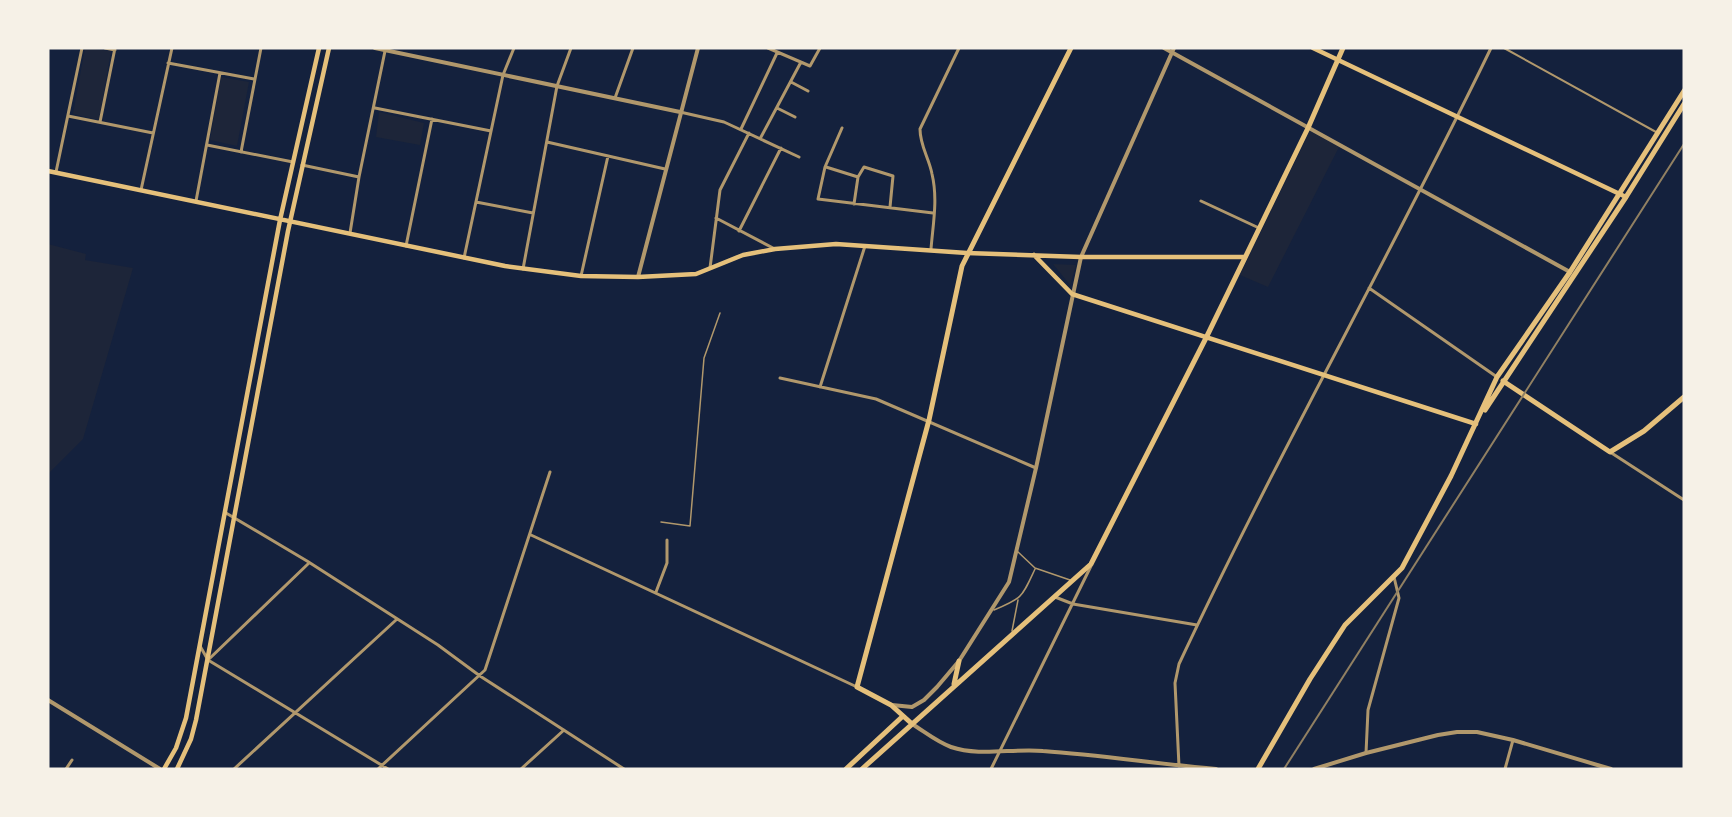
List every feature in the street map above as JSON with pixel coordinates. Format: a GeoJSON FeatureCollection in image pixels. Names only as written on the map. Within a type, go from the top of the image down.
{"type":"FeatureCollection","features":[{"type":"Feature","properties":{"kind":"main road"},"geometry":{"type":"LineString","coordinates":[[162,769],[181,734],[226,513],[280,220],[319,48]]}},
{"type":"Feature","properties":{"kind":"main road"},"geometry":{"type":"LineString","coordinates":[[177,769],[191,739],[208,660],[290,222],[329,48]]}},
{"type":"Feature","properties":{"kind":"main road"},"geometry":{"type":"LineString","coordinates":[[911,723],[891,705],[856,687],[929,420],[954,299],[967,253],[1071,48]]}},
{"type":"Feature","properties":{"kind":"main road"},"geometry":{"type":"LineString","coordinates":[[1313,48],[1623,196]]}},
{"type":"Feature","properties":{"kind":"main road"},"geometry":{"type":"LineString","coordinates":[[862,769],[1091,564],[1206,338],[1308,128],[1343,48]]}},
{"type":"Feature","properties":{"kind":"main road"},"geometry":{"type":"LineString","coordinates":[[1623,196],[1684,91]]}},
{"type":"Feature","properties":{"kind":"main road"},"geometry":{"type":"LineString","coordinates":[[1476,424],[1572,273],[1684,104]]}},
{"type":"Feature","properties":{"kind":"main road"},"geometry":{"type":"LineString","coordinates":[[48,171],[464,258],[523,269],[581,276],[638,277],[696,274],[743,255],[776,249],[836,244],[967,253],[1081,257],[1245,257]]}},
{"type":"Feature","properties":{"kind":"main road"},"geometry":{"type":"LineString","coordinates":[[1034,255],[1072,294],[1476,424]]}},
{"type":"Feature","properties":{"kind":"main road"},"geometry":{"type":"LineString","coordinates":[[1258,769],[1339,633],[1402,568],[1451,476],[1497,377],[1572,273]]}},
{"type":"Feature","properties":{"kind":"main road"},"geometry":{"type":"LineString","coordinates":[[1497,377],[1610,452],[1644,431],[1684,397]]}},
{"type":"Feature","properties":{"kind":"main road"},"geometry":{"type":"LineString","coordinates":[[954,686],[960,661]]}},
{"type":"Feature","properties":{"kind":"main road"},"geometry":{"type":"LineString","coordinates":[[846,769],[903,716]]}},
{"type":"Feature","properties":{"kind":"street"},"geometry":{"type":"LineString","coordinates":[[56,172],[82,48]]}},
{"type":"Feature","properties":{"kind":"street"},"geometry":{"type":"LineString","coordinates":[[100,122],[115,49],[105,48]]}},
{"type":"Feature","properties":{"kind":"street"},"geometry":{"type":"LineString","coordinates":[[141,190],[171,48]]}},
{"type":"Feature","properties":{"kind":"street"},"geometry":{"type":"LineString","coordinates":[[241,152],[261,48]]}},
{"type":"Feature","properties":{"kind":"street"},"geometry":{"type":"LineString","coordinates":[[375,48],[724,122],[800,157]]}},
{"type":"Feature","properties":{"kind":"street"},"geometry":{"type":"LineString","coordinates":[[464,258],[503,75],[513,48]]}},
{"type":"Feature","properties":{"kind":"street"},"geometry":{"type":"LineString","coordinates":[[523,269],[557,86],[571,48]]}},
{"type":"Feature","properties":{"kind":"street"},"geometry":{"type":"LineString","coordinates":[[615,98],[633,48]]}},
{"type":"Feature","properties":{"kind":"street"},"geometry":{"type":"LineString","coordinates":[[638,277],[698,48]]}},
{"type":"Feature","properties":{"kind":"street"},"geometry":{"type":"LineString","coordinates":[[768,48],[810,66],[820,48]]}},
{"type":"Feature","properties":{"kind":"street"},"geometry":{"type":"LineString","coordinates":[[931,249],[936,196],[932,172],[920,140],[920,129],[959,48]]}},
{"type":"Feature","properties":{"kind":"street"},"geometry":{"type":"LineString","coordinates":[[1164,48],[1173,50],[1308,128],[1572,273]]}},
{"type":"Feature","properties":{"kind":"street"},"geometry":{"type":"LineString","coordinates":[[1179,766],[1175,683],[1179,664],[1197,624],[1422,189],[1491,48]]}},
{"type":"Feature","properties":{"kind":"street"},"geometry":{"type":"LineString","coordinates":[[1504,48],[1658,134]]}},
{"type":"Feature","properties":{"kind":"street"},"geometry":{"type":"LineString","coordinates":[[349,234],[385,50]]}},
{"type":"Feature","properties":{"kind":"street"},"geometry":{"type":"LineString","coordinates":[[891,705],[907,708],[918,705],[937,687],[960,661],[1009,582],[1081,257],[1173,50]]}},
{"type":"Feature","properties":{"kind":"street"},"geometry":{"type":"LineString","coordinates":[[741,129],[777,53]]}},
{"type":"Feature","properties":{"kind":"street"},"geometry":{"type":"LineString","coordinates":[[760,138],[801,62]]}},
{"type":"Feature","properties":{"kind":"street"},"geometry":{"type":"LineString","coordinates":[[168,63],[254,79]]}},
{"type":"Feature","properties":{"kind":"street"},"geometry":{"type":"LineString","coordinates":[[195,202],[220,73]]}},
{"type":"Feature","properties":{"kind":"street"},"geometry":{"type":"LineString","coordinates":[[791,82],[808,91]]}},
{"type":"Feature","properties":{"kind":"street"},"geometry":{"type":"LineString","coordinates":[[375,108],[491,131]]}},
{"type":"Feature","properties":{"kind":"street"},"geometry":{"type":"LineString","coordinates":[[777,108],[795,117]]}},
{"type":"Feature","properties":{"kind":"street"},"geometry":{"type":"LineString","coordinates":[[68,116],[153,133]]}},
{"type":"Feature","properties":{"kind":"street"},"geometry":{"type":"LineString","coordinates":[[406,246],[432,119]]}},
{"type":"Feature","properties":{"kind":"street"},"geometry":{"type":"LineString","coordinates":[[842,128],[825,167],[818,199],[933,213]]}},
{"type":"Feature","properties":{"kind":"street"},"geometry":{"type":"LineString","coordinates":[[710,269],[720,190],[749,133]]}},
{"type":"Feature","properties":{"kind":"street"},"geometry":{"type":"LineString","coordinates":[[547,142],[665,169]]}},
{"type":"Feature","properties":{"kind":"street"},"geometry":{"type":"LineString","coordinates":[[207,145],[293,162]]}},
{"type":"Feature","properties":{"kind":"street"},"geometry":{"type":"LineString","coordinates":[[738,231],[781,148]]}},
{"type":"Feature","properties":{"kind":"street"},"geometry":{"type":"LineString","coordinates":[[581,276],[608,156]]}},
{"type":"Feature","properties":{"kind":"street"},"geometry":{"type":"LineString","coordinates":[[302,165],[359,177]]}},
{"type":"Feature","properties":{"kind":"street"},"geometry":{"type":"LineString","coordinates":[[825,167],[858,177]]}},
{"type":"Feature","properties":{"kind":"street"},"geometry":{"type":"LineString","coordinates":[[854,204],[858,177],[864,167],[893,176],[890,207]]}},
{"type":"Feature","properties":{"kind":"street"},"geometry":{"type":"LineString","coordinates":[[1202,201],[1259,228]]}},
{"type":"Feature","properties":{"kind":"street"},"geometry":{"type":"LineString","coordinates":[[476,202],[534,213]]}},
{"type":"Feature","properties":{"kind":"street"},"geometry":{"type":"LineString","coordinates":[[716,218],[776,249]]}},
{"type":"Feature","properties":{"kind":"street"},"geometry":{"type":"LineString","coordinates":[[820,387],[866,245]]}},
{"type":"Feature","properties":{"kind":"street"},"geometry":{"type":"LineString","coordinates":[[1369,288],[1497,377]]}},
{"type":"Feature","properties":{"kind":"street"},"geometry":{"type":"LineString","coordinates":[[780,378],[876,399],[1036,468]]}},
{"type":"Feature","properties":{"kind":"street"},"geometry":{"type":"LineString","coordinates":[[1610,452],[1684,500]]}},
{"type":"Feature","properties":{"kind":"street"},"geometry":{"type":"LineString","coordinates":[[378,769],[485,670],[550,472]]}},
{"type":"Feature","properties":{"kind":"street"},"geometry":{"type":"LineString","coordinates":[[226,513],[438,645],[480,676],[624,769]]}},
{"type":"Feature","properties":{"kind":"street"},"geometry":{"type":"LineString","coordinates":[[531,535],[856,687]]}},
{"type":"Feature","properties":{"kind":"street"},"geometry":{"type":"LineString","coordinates":[[656,592],[667,563],[667,540]]}},
{"type":"Feature","properties":{"kind":"street"},"geometry":{"type":"LineString","coordinates":[[208,660],[309,563]]}},
{"type":"Feature","properties":{"kind":"street"},"geometry":{"type":"LineString","coordinates":[[992,769],[1091,564]]}},
{"type":"Feature","properties":{"kind":"street"},"geometry":{"type":"LineString","coordinates":[[1366,753],[1368,710],[1399,598],[1393,576]]}},
{"type":"Feature","properties":{"kind":"street"},"geometry":{"type":"LineString","coordinates":[[1055,597],[1073,604],[1197,624]]}},
{"type":"Feature","properties":{"kind":"street"},"geometry":{"type":"LineString","coordinates":[[234,769],[396,619]]}},
{"type":"Feature","properties":{"kind":"street"},"geometry":{"type":"LineString","coordinates":[[200,645],[208,660],[388,769]]}},
{"type":"Feature","properties":{"kind":"street"},"geometry":{"type":"LineString","coordinates":[[48,700],[162,769]]}},
{"type":"Feature","properties":{"kind":"street"},"geometry":{"type":"LineString","coordinates":[[911,723],[933,738],[953,747],[1000,752],[1040,750],[1216,769]]}},
{"type":"Feature","properties":{"kind":"street"},"geometry":{"type":"LineString","coordinates":[[521,769],[564,730]]}},
{"type":"Feature","properties":{"kind":"street"},"geometry":{"type":"LineString","coordinates":[[1314,769],[1366,753],[1457,732],[1477,732],[1514,740],[1611,769]]}},
{"type":"Feature","properties":{"kind":"street"},"geometry":{"type":"LineString","coordinates":[[1505,769],[1514,740]]}},
{"type":"Feature","properties":{"kind":"street"},"geometry":{"type":"LineString","coordinates":[[66,769],[72,760]]}},
{"type":"Feature","properties":{"kind":"lane"},"geometry":{"type":"LineString","coordinates":[[661,522],[690,526],[704,358],[720,313]]}},
{"type":"Feature","properties":{"kind":"lane"},"geometry":{"type":"LineString","coordinates":[[1017,551],[1035,568],[1073,581]]}},
{"type":"Feature","properties":{"kind":"lane"},"geometry":{"type":"LineString","coordinates":[[1011,635],[1018,600],[1035,568]]}},
{"type":"Feature","properties":{"kind":"lane"},"geometry":{"type":"LineString","coordinates":[[992,611],[1018,600]]}},
{"type":"Feature","properties":{"kind":"shaded area"},"geometry":{"type":"Polygon","coordinates":[[[85,48],[111,51],[99,120],[73,114],[85,48]]]}},
{"type":"Feature","properties":{"kind":"shaded area"},"geometry":{"type":"Polygon","coordinates":[[[221,77],[249,82],[237,146],[210,140],[221,77]]]}},
{"type":"Feature","properties":{"kind":"shaded area"},"geometry":{"type":"Polygon","coordinates":[[[379,112],[424,123],[420,145],[376,137],[379,112]]]}},
{"type":"Feature","properties":{"kind":"shaded area"},"geometry":{"type":"Polygon","coordinates":[[[1310,131],[1339,147],[1268,287],[1240,275],[1310,131]]]}},
{"type":"Feature","properties":{"kind":"shaded area"},"geometry":{"type":"Polygon","coordinates":[[[48,244],[86,254],[85,260],[133,268],[83,439],[48,474],[48,244]]]}},
{"type":"Feature","properties":{"kind":"shaded area"},"geometry":{"type":"Polygon","coordinates":[[[1053,264],[1076,265],[1070,285],[1053,264]]]}},
{"type":"Feature","properties":{"kind":"railway"},"geometry":{"type":"LineString","coordinates":[[1284,769],[1684,144]]}}]}
